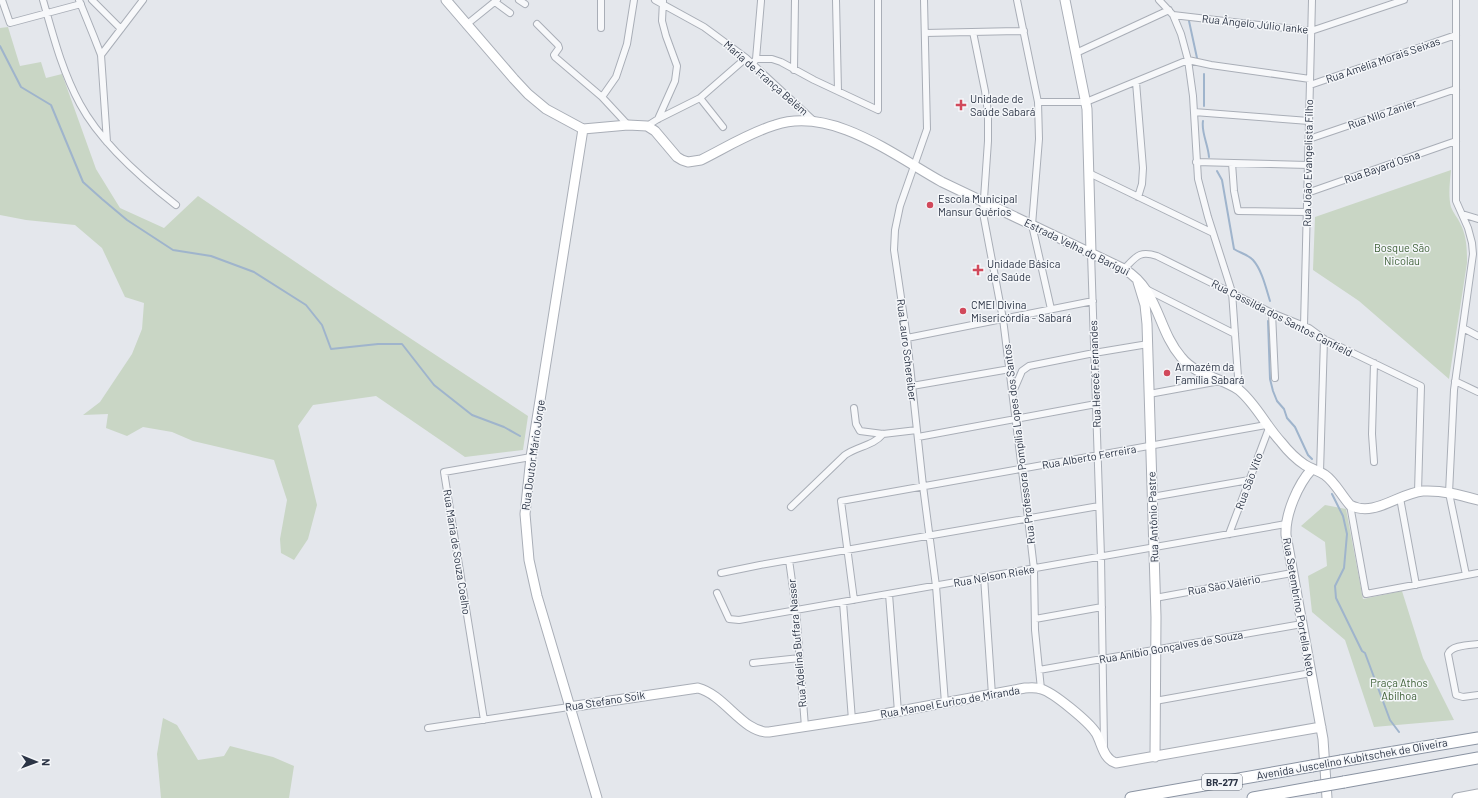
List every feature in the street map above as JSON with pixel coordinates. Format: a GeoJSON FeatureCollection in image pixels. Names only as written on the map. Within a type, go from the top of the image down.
{"type":"FeatureCollection","features":[{"type":"Feature","properties":{"kind":"highway"},"geometry":{"type":"LineString","coordinates":[[1463,740],[1478,731]]}},
{"type":"Feature","properties":{"kind":"highway","name":"Avenida Juscelino Kubitschek de Oliveira"},"geometry":{"type":"LineString","coordinates":[[1131,798],[1478,738]]}},
{"type":"Feature","properties":{"kind":"highway","name":"Avenida Juscelino Kubitschek de Oliveira"},"geometry":{"type":"LineString","coordinates":[[1253,798],[1478,758]]}},
{"type":"Feature","properties":{"kind":"street"},"geometry":{"type":"LineString","coordinates":[[2,0],[10,23],[47,14],[80,2],[101,55],[107,142]]}},
{"type":"Feature","properties":{"kind":"street"},"geometry":{"type":"LineString","coordinates":[[43,0],[61,60],[73,91],[87,116],[107,142],[149,183],[176,205]]}},
{"type":"Feature","properties":{"kind":"street"},"geometry":{"type":"LineString","coordinates":[[92,0],[121,29]]}},
{"type":"Feature","properties":{"kind":"street"},"geometry":{"type":"LineString","coordinates":[[101,55],[143,0]]}},
{"type":"Feature","properties":{"kind":"street"},"geometry":{"type":"LineString","coordinates":[[446,0],[466,25],[528,94],[546,109],[584,128],[628,125],[647,126],[700,98],[746,58]]}},
{"type":"Feature","properties":{"kind":"street"},"geometry":{"type":"LineString","coordinates":[[600,28],[602,0]]}},
{"type":"Feature","properties":{"kind":"street"},"geometry":{"type":"LineString","coordinates":[[602,97],[616,77],[627,44],[634,0]]}},
{"type":"Feature","properties":{"kind":"street","name":"Maria de França Belém"},"geometry":{"type":"LineString","coordinates":[[655,0],[663,2],[704,27],[746,58],[755,61],[814,120]]}},
{"type":"Feature","properties":{"kind":"street"},"geometry":{"type":"LineString","coordinates":[[794,70],[795,0]]}},
{"type":"Feature","properties":{"kind":"street"},"geometry":{"type":"LineString","coordinates":[[836,0],[838,92]]}},
{"type":"Feature","properties":{"kind":"street"},"geometry":{"type":"LineString","coordinates":[[760,1],[755,61],[772,59],[781,62],[838,92],[878,110],[878,0]]}},
{"type":"Feature","properties":{"kind":"street","name":"Rua Lauro Schereiber"},"geometry":{"type":"LineString","coordinates":[[924,0],[927,124],[924,139],[900,206],[894,240],[895,263],[907,338],[923,486],[936,586],[945,703]]}},
{"type":"Feature","properties":{"kind":"street"},"geometry":{"type":"LineString","coordinates":[[1018,0],[1038,102],[1038,154],[1032,225],[1051,309]]}},
{"type":"Feature","properties":{"kind":"street","name":"Rua Herecê Fernandes"},"geometry":{"type":"LineString","coordinates":[[1065,0],[1086,102],[1101,557],[1104,751]]}},
{"type":"Feature","properties":{"kind":"street"},"geometry":{"type":"LineString","coordinates":[[1159,0],[1171,12],[1181,34],[1188,60],[1194,112],[1196,162],[1199,187],[1232,292],[1240,391]]}},
{"type":"Feature","properties":{"kind":"street","name":"Rua João Evangelista Filho"},"geometry":{"type":"LineString","coordinates":[[1304,326],[1312,0]]}},
{"type":"Feature","properties":{"kind":"street","name":"Rua Ângelo Júlio Ianke"},"geometry":{"type":"LineString","coordinates":[[1171,12],[1311,31],[1404,0]]}},
{"type":"Feature","properties":{"kind":"street"},"geometry":{"type":"LineString","coordinates":[[1456,0],[1456,201],[1468,228],[1472,243],[1471,275],[1455,381],[1450,493],[1466,575]]}},
{"type":"Feature","properties":{"kind":"street"},"geometry":{"type":"LineString","coordinates":[[466,25],[494,1],[510,13]]}},
{"type":"Feature","properties":{"kind":"street"},"geometry":{"type":"LineString","coordinates":[[658,119],[674,81],[677,66],[662,21],[663,2]]}},
{"type":"Feature","properties":{"kind":"street"},"geometry":{"type":"LineString","coordinates":[[1076,53],[1171,12]]}},
{"type":"Feature","properties":{"kind":"street"},"geometry":{"type":"LineString","coordinates":[[537,24],[558,45],[559,48],[554,54],[555,57],[602,97],[628,125]]}},
{"type":"Feature","properties":{"kind":"street"},"geometry":{"type":"LineString","coordinates":[[925,32],[1024,31]]}},
{"type":"Feature","properties":{"kind":"street","name":"Rua Professora Pompília Lopes dos Santos"},"geometry":{"type":"LineString","coordinates":[[973,32],[988,112],[987,152],[983,201],[984,218],[1003,318],[1010,369],[1034,568],[1034,619],[1041,689]]}},
{"type":"Feature","properties":{"kind":"street","name":"Rua Amélia Morais Seixas"},"geometry":{"type":"LineString","coordinates":[[1188,60],[1310,82],[1456,35]]}},
{"type":"Feature","properties":{"kind":"street"},"geometry":{"type":"LineString","coordinates":[[1038,102],[1086,102],[1188,60]]}},
{"type":"Feature","properties":{"kind":"street"},"geometry":{"type":"LineString","coordinates":[[1136,82],[1143,168],[1142,184],[1138,197]]}},
{"type":"Feature","properties":{"kind":"street","name":"Rua Nilo Zanier"},"geometry":{"type":"LineString","coordinates":[[1309,138],[1456,89]]}},
{"type":"Feature","properties":{"kind":"street"},"geometry":{"type":"LineString","coordinates":[[700,98],[723,127]]}},
{"type":"Feature","properties":{"kind":"street"},"geometry":{"type":"LineString","coordinates":[[1194,112],[1309,121]]}},
{"type":"Feature","properties":{"kind":"street","name":"Estrada Velha do Barigui"},"geometry":{"type":"LineString","coordinates":[[647,126],[655,131],[677,157],[682,160],[695,162],[775,124],[814,120],[842,128],[914,164],[939,180],[1124,269],[1148,290],[1166,332],[1180,357],[1197,371],[1240,391],[1267,426],[1292,454],[1329,479],[1350,505]]}},
{"type":"Feature","properties":{"kind":"street","name":"Rua Doutor Mário Jorge"},"geometry":{"type":"LineString","coordinates":[[584,128],[531,457],[525,514],[529,560],[543,619],[597,798]]}},
{"type":"Feature","properties":{"kind":"street","name":"Rua Bayard Osna"},"geometry":{"type":"LineString","coordinates":[[1307,193],[1456,141]]}},
{"type":"Feature","properties":{"kind":"street"},"geometry":{"type":"LineString","coordinates":[[1196,162],[1308,165]]}},
{"type":"Feature","properties":{"kind":"street"},"geometry":{"type":"LineString","coordinates":[[1232,163],[1234,191],[1238,211],[1307,212]]}},
{"type":"Feature","properties":{"kind":"street"},"geometry":{"type":"LineString","coordinates":[[1089,173],[1213,233]]}},
{"type":"Feature","properties":{"kind":"street"},"geometry":{"type":"LineString","coordinates":[[1462,214],[1478,219]]}},
{"type":"Feature","properties":{"kind":"street","name":"Rua Cassilda dos Santos Canfield"},"geometry":{"type":"LineString","coordinates":[[1124,269],[1139,254],[1150,253],[1164,258],[1272,313],[1304,326],[1324,339],[1421,386],[1418,492]]}},
{"type":"Feature","properties":{"kind":"street"},"geometry":{"type":"LineString","coordinates":[[1471,275],[1478,279]]}},
{"type":"Feature","properties":{"kind":"street","name":"Rua Antônio Pastre"},"geometry":{"type":"LineString","coordinates":[[1137,279],[1145,304],[1148,344],[1156,650],[1155,757]]}},
{"type":"Feature","properties":{"kind":"street"},"geometry":{"type":"LineString","coordinates":[[1148,290],[1235,334]]}},
{"type":"Feature","properties":{"kind":"street"},"geometry":{"type":"LineString","coordinates":[[907,338],[1093,301]]}},
{"type":"Feature","properties":{"kind":"street"},"geometry":{"type":"LineString","coordinates":[[1272,313],[1275,378]]}},
{"type":"Feature","properties":{"kind":"street"},"geometry":{"type":"LineString","coordinates":[[1463,328],[1478,336]]}},
{"type":"Feature","properties":{"kind":"street"},"geometry":{"type":"LineString","coordinates":[[1316,470],[1324,339]]}},
{"type":"Feature","properties":{"kind":"street"},"geometry":{"type":"LineString","coordinates":[[1012,393],[1022,372],[1029,366],[1094,352],[1148,344]]}},
{"type":"Feature","properties":{"kind":"street"},"geometry":{"type":"LineString","coordinates":[[1374,363],[1372,434],[1374,462]]}},
{"type":"Feature","properties":{"kind":"street"},"geometry":{"type":"LineString","coordinates":[[912,386],[1010,369]]}},
{"type":"Feature","properties":{"kind":"street"},"geometry":{"type":"LineString","coordinates":[[1149,394],[1220,381]]}},
{"type":"Feature","properties":{"kind":"street"},"geometry":{"type":"LineString","coordinates":[[1455,381],[1478,392]]}},
{"type":"Feature","properties":{"kind":"street"},"geometry":{"type":"LineString","coordinates":[[854,408],[857,428],[860,431],[883,434],[917,433],[1016,419],[1096,404]]}},
{"type":"Feature","properties":{"kind":"street","name":"Rua Alberto Ferreira"},"geometry":{"type":"LineString","coordinates":[[847,550],[841,501],[1267,426]]}},
{"type":"Feature","properties":{"kind":"street","name":"Rua São Vito"},"geometry":{"type":"LineString","coordinates":[[1229,534],[1267,426]]}},
{"type":"Feature","properties":{"kind":"street"},"geometry":{"type":"LineString","coordinates":[[791,507],[845,455],[855,449],[875,442],[883,434]]}},
{"type":"Feature","properties":{"kind":"street","name":"Rua Maria de Souza Coelho"},"geometry":{"type":"LineString","coordinates":[[484,720],[444,472],[531,457]]}},
{"type":"Feature","properties":{"kind":"street","name":"Rua Setembrino Portella Neto"},"geometry":{"type":"LineString","coordinates":[[1316,470],[1301,482],[1286,524],[1292,573],[1324,746],[1327,798]]}},
{"type":"Feature","properties":{"kind":"street"},"geometry":{"type":"LineString","coordinates":[[1152,497],[1249,480]]}},
{"type":"Feature","properties":{"kind":"street"},"geometry":{"type":"LineString","coordinates":[[1350,505],[1361,509],[1368,509],[1418,492],[1432,491],[1450,493],[1478,500]]}},
{"type":"Feature","properties":{"kind":"street"},"geometry":{"type":"LineString","coordinates":[[1400,498],[1416,585]]}},
{"type":"Feature","properties":{"kind":"street"},"geometry":{"type":"LineString","coordinates":[[1350,505],[1366,594],[1478,573]]}},
{"type":"Feature","properties":{"kind":"street"},"geometry":{"type":"LineString","coordinates":[[721,574],[789,560],[1099,506]]}},
{"type":"Feature","properties":{"kind":"street","name":"Rua Nelson Rieke"},"geometry":{"type":"LineString","coordinates":[[717,593],[727,616],[732,620],[739,620],[1286,524]]}},
{"type":"Feature","properties":{"kind":"street"},"geometry":{"type":"LineString","coordinates":[[847,550],[854,600]]}},
{"type":"Feature","properties":{"kind":"street","name":"Rua Adelina Buffara Nasser"},"geometry":{"type":"LineString","coordinates":[[789,560],[796,610],[805,727]]}},
{"type":"Feature","properties":{"kind":"street","name":"Rua São Valério"},"geometry":{"type":"LineString","coordinates":[[1155,598],[1292,573]]}},
{"type":"Feature","properties":{"kind":"street"},"geometry":{"type":"LineString","coordinates":[[984,577],[992,695]]}},
{"type":"Feature","properties":{"kind":"street"},"geometry":{"type":"LineString","coordinates":[[889,594],[898,712]]}},
{"type":"Feature","properties":{"kind":"street"},"geometry":{"type":"LineString","coordinates":[[843,602],[852,720]]}},
{"type":"Feature","properties":{"kind":"street"},"geometry":{"type":"LineString","coordinates":[[1034,619],[1102,607]]}},
{"type":"Feature","properties":{"kind":"street","name":"Rua Aníbio Gonçalves de Souza"},"geometry":{"type":"LineString","coordinates":[[1039,670],[1302,624]]}},
{"type":"Feature","properties":{"kind":"street"},"geometry":{"type":"LineString","coordinates":[[1478,644],[1452,648],[1448,651],[1455,693],[1458,696],[1463,697],[1478,695]]}},
{"type":"Feature","properties":{"kind":"street"},"geometry":{"type":"LineString","coordinates":[[753,664],[800,658]]}},
{"type":"Feature","properties":{"kind":"street"},"geometry":{"type":"LineString","coordinates":[[1155,701],[1311,673]]}},
{"type":"Feature","properties":{"kind":"street","name":"Rua Stefano Soik"},"geometry":{"type":"LineString","coordinates":[[428,728],[698,688],[714,695],[751,727],[760,731],[769,732]]}},
{"type":"Feature","properties":{"kind":"street","name":"Rua Manoel Eurico de Miranda"},"geometry":{"type":"LineString","coordinates":[[769,732],[852,720],[1025,688],[1041,689]]}},
{"type":"Feature","properties":{"kind":"street"},"geometry":{"type":"LineString","coordinates":[[1041,689],[1056,698],[1093,728],[1109,759],[1116,763],[1321,727]]}},
{"type":"Feature","properties":{"kind":"street"},"geometry":{"type":"LineString","coordinates":[[1457,798],[1478,794]]}},
{"type":"Feature","properties":{"kind":"green space"},"geometry":{"type":"Polygon","coordinates":[[[8,27],[20,66],[41,62],[46,78],[62,74],[96,169],[120,208],[164,228],[198,196],[528,416],[523,450],[465,457],[376,396],[313,405],[298,426],[317,505],[308,539],[294,560],[281,553],[280,539],[287,500],[274,460],[193,441],[172,432],[143,427],[127,436],[106,428],[108,414],[83,415],[100,402],[132,354],[142,329],[144,303],[125,297],[102,248],[75,225],[26,220],[0,215],[0,28],[8,27]]]}},
{"type":"Feature","properties":{"kind":"green space","name":"Bosque São Nicolau"},"geometry":{"type":"Polygon","coordinates":[[[1451,170],[1450,203],[1464,233],[1467,248],[1467,263],[1449,379],[1359,301],[1313,270],[1315,217],[1451,170]]]}},
{"type":"Feature","properties":{"kind":"green space","name":"Praça Athos Abilhoa"},"geometry":{"type":"Polygon","coordinates":[[[1325,505],[1346,509],[1363,599],[1402,591],[1423,658],[1454,720],[1374,727],[1345,640],[1312,612],[1308,576],[1327,566],[1325,542],[1301,526],[1325,505]]]}},
{"type":"Feature","properties":{"kind":"green space"},"geometry":{"type":"Polygon","coordinates":[[[163,718],[177,725],[198,760],[224,756],[230,746],[273,757],[294,766],[289,798],[161,798],[157,754],[163,718]]]}},
{"type":"Feature","properties":{"kind":"waterway"},"geometry":{"type":"LineString","coordinates":[[1189,21],[1197,58]]}},
{"type":"Feature","properties":{"kind":"waterway"},"geometry":{"type":"LineString","coordinates":[[0,46],[21,87],[51,105],[83,182],[127,220],[173,250],[211,256],[254,272],[306,305],[322,325],[331,349],[378,344],[402,344],[434,385],[472,415],[504,427],[520,436]]}},
{"type":"Feature","properties":{"kind":"waterway"},"geometry":{"type":"LineString","coordinates":[[1204,74],[1204,106]]}},
{"type":"Feature","properties":{"kind":"waterway"},"geometry":{"type":"LineString","coordinates":[[1203,121],[1203,129],[1209,157]]}},
{"type":"Feature","properties":{"kind":"waterway"},"geometry":{"type":"LineString","coordinates":[[1217,171],[1222,180],[1234,249],[1248,256],[1256,264],[1263,279],[1270,301]]}},
{"type":"Feature","properties":{"kind":"waterway"},"geometry":{"type":"LineString","coordinates":[[1268,321],[1270,379],[1273,391],[1277,401],[1284,409],[1287,418],[1295,427],[1308,455],[1312,459]]}},
{"type":"Feature","properties":{"kind":"waterway"},"geometry":{"type":"LineString","coordinates":[[1332,494],[1343,516],[1347,534],[1344,568],[1335,586],[1336,598],[1362,651],[1365,653],[1390,720],[1399,732]]}},
{"type":"Feature","properties":{"kind":"place","name":"Unidade de Saúde Sabará"},"geometry":{"type":"Point","coordinates":[961,105]}},
{"type":"Feature","properties":{"kind":"place","name":"Escola Municipal Mansur Guérios"},"geometry":{"type":"Point","coordinates":[930,205]}},
{"type":"Feature","properties":{"kind":"place","name":"Unidade Básica de Saúde"},"geometry":{"type":"Point","coordinates":[978,270]}},
{"type":"Feature","properties":{"kind":"place","name":"CMEI Divina Misericórdia - Sabará"},"geometry":{"type":"Point","coordinates":[963,311]}},
{"type":"Feature","properties":{"kind":"place","name":"Armazém da Família Sabará"},"geometry":{"type":"Point","coordinates":[1167,373]}}]}
